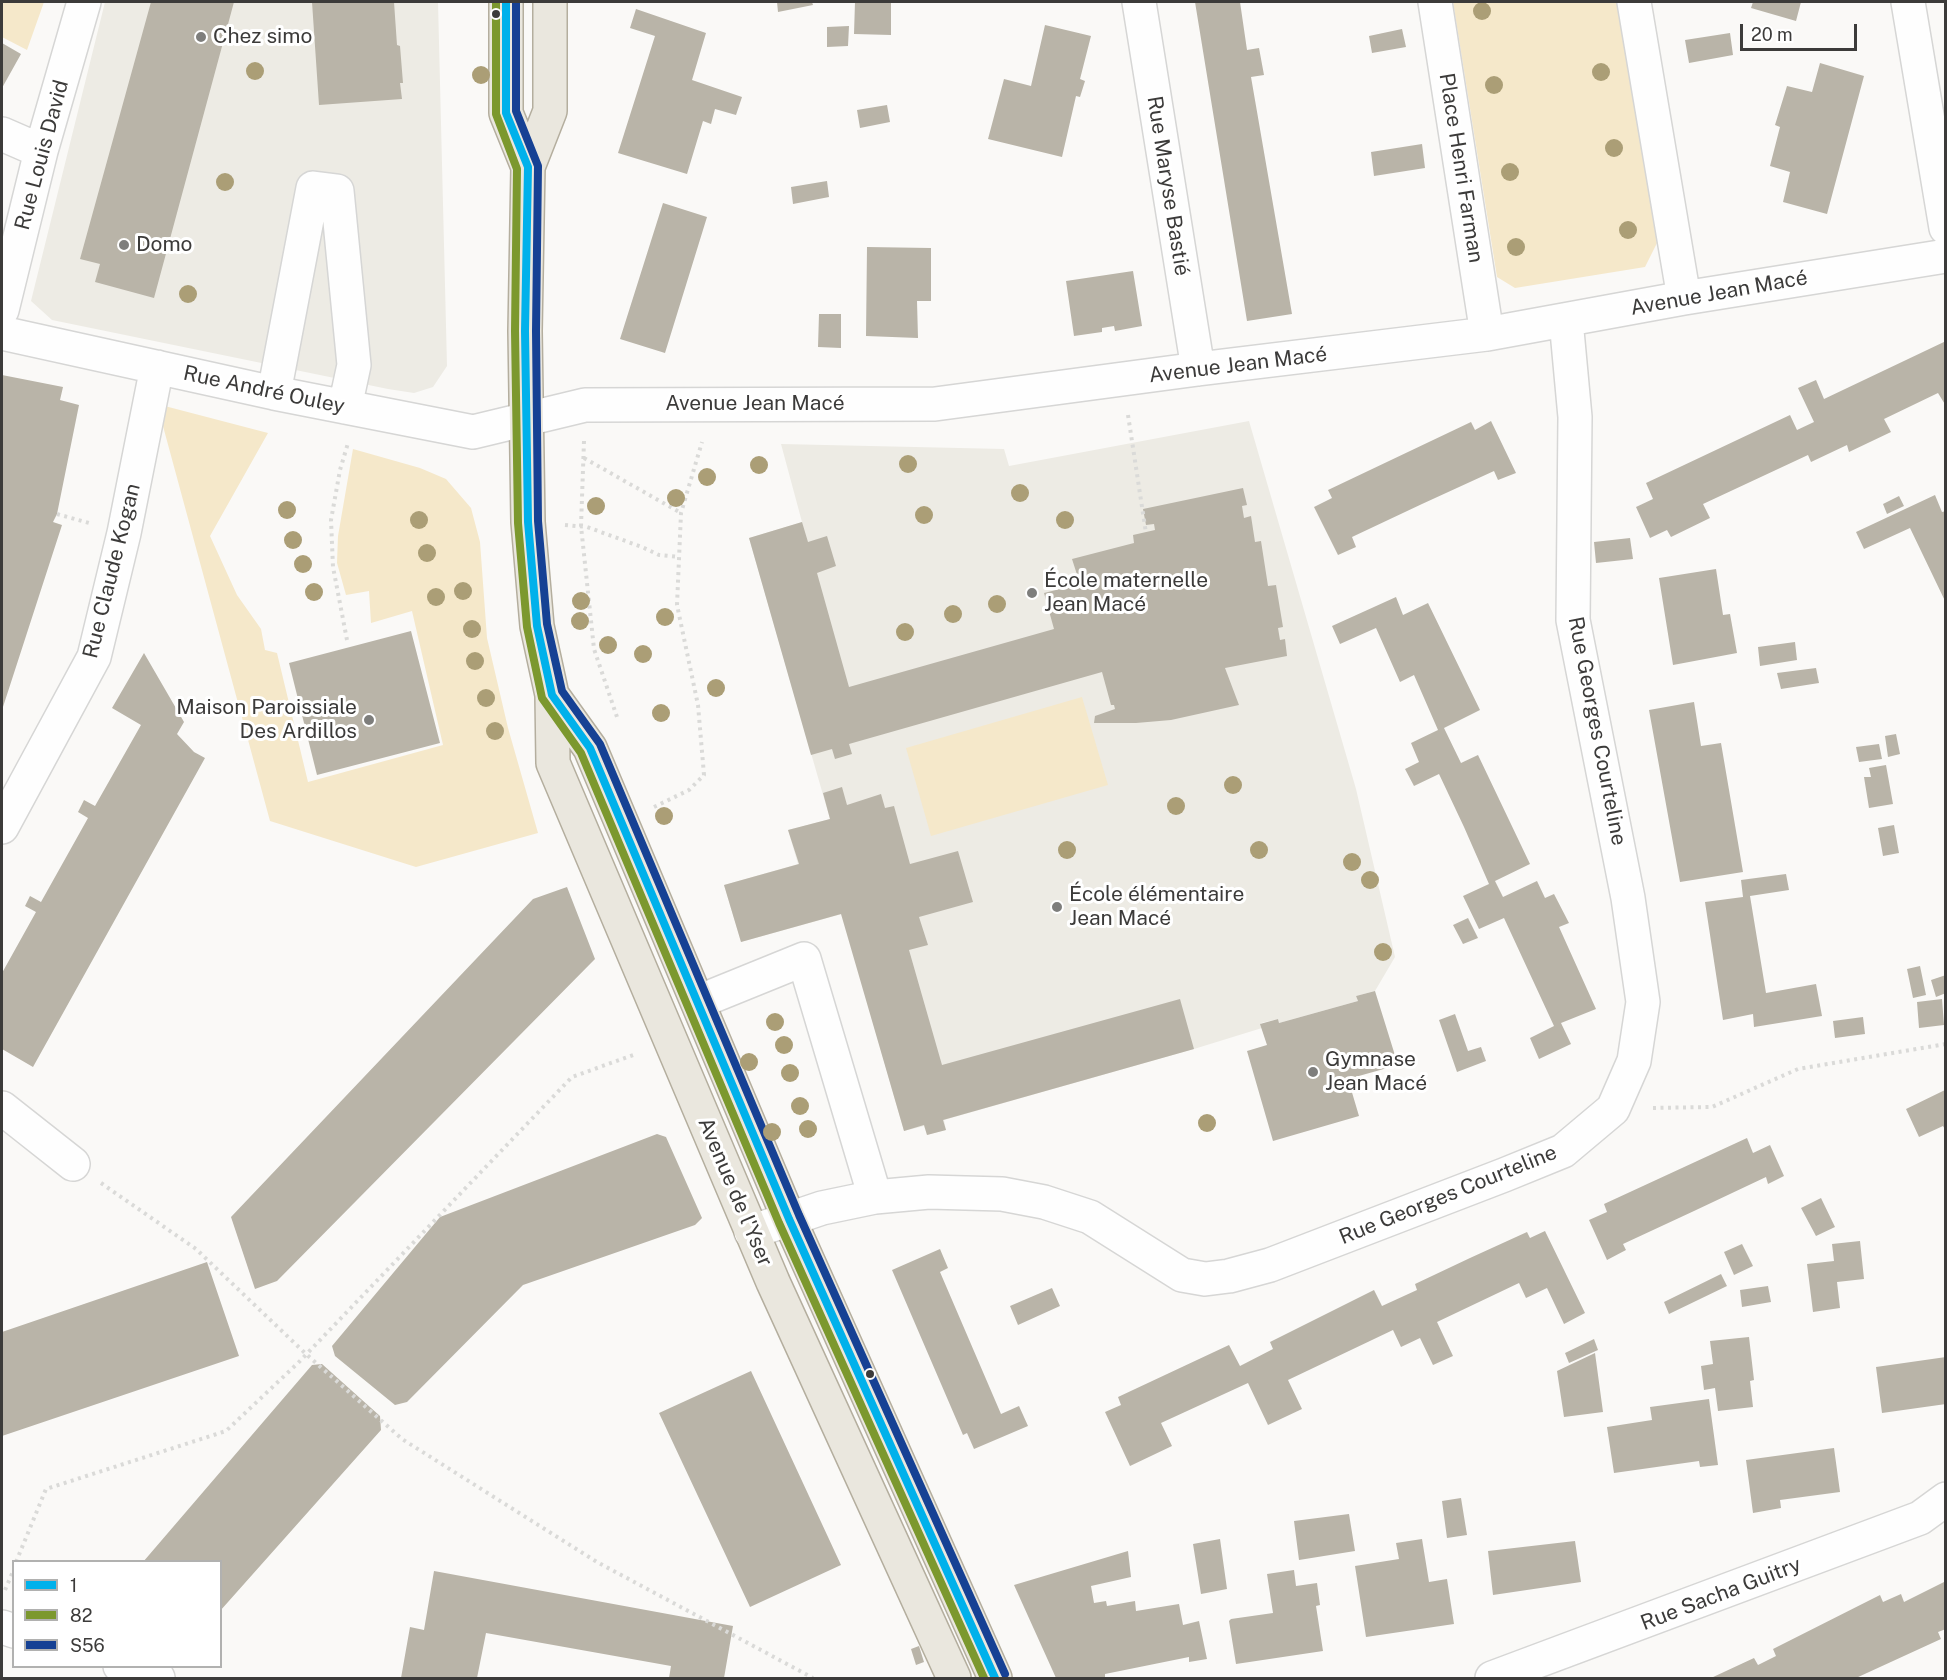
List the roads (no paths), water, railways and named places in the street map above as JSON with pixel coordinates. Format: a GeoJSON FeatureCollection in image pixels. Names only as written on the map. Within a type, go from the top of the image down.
{"type":"FeatureCollection","features":[{"type":"Feature","properties":{"kind":"main road","name":"Avenue de l'Yser"},"geometry":{"type":"LineString","coordinates":[[506,2],[506,113],[528,168]]}},
{"type":"Feature","properties":{"kind":"main road","name":"Avenue de l'Yser"},"geometry":{"type":"LineString","coordinates":[[550,2],[550,111],[528,168],[525,331],[528,522],[537,626],[552,695],[554,763],[751,1232],[954,1678]]}},
{"type":"Feature","properties":{"kind":"main road","name":"Avenue de l'Yser"},"geometry":{"type":"LineString","coordinates":[[552,695],[590,748],[789,1219],[995,1678]]}},
{"type":"Feature","properties":{"kind":"street","name":"Rue Louis David"},"geometry":{"type":"LineString","coordinates":[[2,310],[41,151],[84,2]]}},
{"type":"Feature","properties":{"kind":"street","name":"Rue Maryse Bastié"},"geometry":{"type":"LineString","coordinates":[[1139,2],[1198,369]]}},
{"type":"Feature","properties":{"kind":"street","name":"Place Henri Farman"},"geometry":{"type":"LineString","coordinates":[[1435,2],[1487,334]]}},
{"type":"Feature","properties":{"kind":"street"},"geometry":{"type":"LineString","coordinates":[[1634,2],[1684,298]]}},
{"type":"Feature","properties":{"kind":"street"},"geometry":{"type":"LineString","coordinates":[[1908,2],[1946,228]]}},
{"type":"Feature","properties":{"kind":"street"},"geometry":{"type":"LineString","coordinates":[[2,134],[41,151]]}},
{"type":"Feature","properties":{"kind":"street"},"geometry":{"type":"LineString","coordinates":[[274,393],[313,188],[337,191],[354,365],[345,407]]}},
{"type":"Feature","properties":{"kind":"street","name":"Avenue Jean Macé"},"geometry":{"type":"LineString","coordinates":[[526,419],[585,405],[935,404],[1487,334],[1684,298],[1946,256]]}},
{"type":"Feature","properties":{"kind":"street","name":"Rue Georges Courteline"},"geometry":{"type":"LineString","coordinates":[[751,1232],[822,1208],[875,1197],[929,1192],[1002,1194],[1044,1202],[1090,1217],[1182,1275],[1205,1280],[1270,1265],[1514,1171],[1563,1150],[1613,1109],[1634,1061],[1643,1002],[1628,897],[1573,620],[1575,417],[1566,320]]}},
{"type":"Feature","properties":{"kind":"street","name":"Rue André Ouley"},"geometry":{"type":"LineString","coordinates":[[2,333],[274,393],[473,432],[526,419]]}},
{"type":"Feature","properties":{"kind":"street","name":"Rue Claude Kogan"},"geometry":{"type":"LineString","coordinates":[[2,827],[94,657],[124,532],[157,367]]}},
{"type":"Feature","properties":{"kind":"street"},"geometry":{"type":"LineString","coordinates":[[698,1002],[804,959],[875,1197]]}},
{"type":"Feature","properties":{"kind":"street"},"geometry":{"type":"LineString","coordinates":[[2,1108],[74,1164]]}},
{"type":"Feature","properties":{"kind":"street"},"geometry":{"type":"LineString","coordinates":[[877,1508],[913,1493]]}},
{"type":"Feature","properties":{"kind":"street","name":"Rue Sacha Guitry"},"geometry":{"type":"LineString","coordinates":[[1492,1678],[1920,1518],[1946,1499]]}},
{"type":"Feature","properties":{"kind":"street"},"geometry":{"type":"LineString","coordinates":[[934,1634],[969,1619]]}},
{"type":"Feature","properties":{"kind":"street"},"geometry":{"type":"LineString","coordinates":[[126,1668],[158,1678]]}},
{"type":"Feature","properties":{"kind":"place","name":"Chez simo"},"geometry":{"type":"Point","coordinates":[201,37]}},
{"type":"Feature","properties":{"kind":"place","name":"Domo"},"geometry":{"type":"Point","coordinates":[124,245]}},
{"type":"Feature","properties":{"kind":"place","name":"École maternelle Jean Macé"},"geometry":{"type":"Point","coordinates":[1032,593]}},
{"type":"Feature","properties":{"kind":"place","name":"Maison Paroissiale Des Ardillos"},"geometry":{"type":"Point","coordinates":[369,720]}},
{"type":"Feature","properties":{"kind":"place","name":"École élémentaire Jean Macé"},"geometry":{"type":"Point","coordinates":[1057,907]}},
{"type":"Feature","properties":{"kind":"place","name":"Gymnase Jean Macé"},"geometry":{"type":"Point","coordinates":[1313,1072]}}]}
